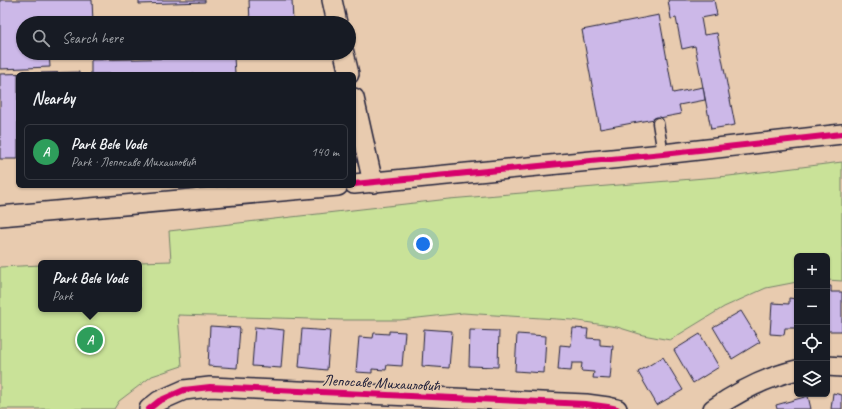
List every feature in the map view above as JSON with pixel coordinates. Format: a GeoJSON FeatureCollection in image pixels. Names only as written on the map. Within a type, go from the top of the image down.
{"type":"FeatureCollection","features":[{"type":"Feature","properties":{"kind":"street"},"geometry":{"type":"LineString","coordinates":[[332,0],[335,16]]}},
{"type":"Feature","properties":{"kind":"street"},"geometry":{"type":"LineString","coordinates":[[346,60],[349,72]]}},
{"type":"Feature","properties":{"kind":"street"},"geometry":{"type":"LineString","coordinates":[[356,107],[373,183]]}},
{"type":"Feature","properties":{"kind":"street"},"geometry":{"type":"LineString","coordinates":[[356,184],[663,154],[842,134]]}},
{"type":"Feature","properties":{"kind":"street"},"geometry":{"type":"LineString","coordinates":[[0,216],[315,188]]}},
{"type":"Feature","properties":{"kind":"street"},"geometry":{"type":"LineString","coordinates":[[830,366],[842,367]]}},
{"type":"Feature","properties":{"kind":"street"},"geometry":{"type":"LineString","coordinates":[[713,409],[762,381],[794,371]]}},
{"type":"Feature","properties":{"kind":"street","name":"Лепосаве Михаиловић"},"geometry":{"type":"LineString","coordinates":[[149,409],[159,401],[184,390],[210,387],[586,404],[608,406],[617,409]]}},
{"type":"Feature","properties":{"kind":"lane"},"geometry":{"type":"LineString","coordinates":[[658,123],[663,154]]}},
{"type":"Feature","properties":{"kind":"green space"},"geometry":{"type":"Polygon","coordinates":[[[842,162],[842,281],[830,280],[830,253],[794,253],[794,283],[766,288],[724,307],[670,340],[643,335],[617,327],[572,320],[463,313],[400,320],[343,320],[178,315],[182,366],[152,376],[119,401],[114,409],[0,409],[0,267],[38,265],[38,312],[142,312],[142,262],[171,261],[169,231],[449,199],[729,176],[842,162]]]}},
{"type":"Feature","properties":{"kind":"building"},"geometry":{"type":"Polygon","coordinates":[[[0,0],[92,0],[93,16],[16,16],[16,60],[50,60],[50,67],[0,69],[0,0]]]}},
{"type":"Feature","properties":{"kind":"building"},"geometry":{"type":"Polygon","coordinates":[[[139,0],[205,0],[205,2],[139,4],[139,0]]]}},
{"type":"Feature","properties":{"kind":"building"},"geometry":{"type":"Polygon","coordinates":[[[249,0],[292,0],[293,16],[250,16],[249,0]]]}},
{"type":"Feature","properties":{"kind":"building"},"geometry":{"type":"Polygon","coordinates":[[[668,0],[714,0],[717,15],[701,18],[704,35],[717,33],[735,125],[711,129],[695,46],[682,49],[676,18],[671,19],[668,0]]]}},
{"type":"Feature","properties":{"kind":"building"},"geometry":{"type":"Polygon","coordinates":[[[659,15],[673,93],[703,87],[705,100],[679,105],[681,114],[600,129],[582,30],[659,15]]]}},
{"type":"Feature","properties":{"kind":"building"},"geometry":{"type":"Polygon","coordinates":[[[91,60],[234,60],[235,72],[91,72],[91,60]]]}},
{"type":"Feature","properties":{"kind":"building"},"geometry":{"type":"Polygon","coordinates":[[[0,74],[16,74],[16,159],[0,159],[0,74]]]}},
{"type":"Feature","properties":{"kind":"building"},"geometry":{"type":"Polygon","coordinates":[[[830,286],[831,292],[842,292],[842,331],[830,331],[830,286]]]}},
{"type":"Feature","properties":{"kind":"building"},"geometry":{"type":"Polygon","coordinates":[[[789,298],[794,299],[794,328],[785,328],[784,335],[770,334],[772,303],[789,304],[789,298]]]}},
{"type":"Feature","properties":{"kind":"building"},"geometry":{"type":"Polygon","coordinates":[[[741,311],[760,342],[732,359],[713,327],[741,311]]]}},
{"type":"Feature","properties":{"kind":"building"},"geometry":{"type":"Polygon","coordinates":[[[210,326],[240,328],[237,368],[208,366],[210,326]]]}},
{"type":"Feature","properties":{"kind":"building"},"geometry":{"type":"Polygon","coordinates":[[[255,327],[284,330],[281,368],[252,366],[255,327]]]}},
{"type":"Feature","properties":{"kind":"building"},"geometry":{"type":"Polygon","coordinates":[[[573,328],[588,329],[587,338],[600,339],[600,345],[613,346],[610,379],[593,378],[594,372],[581,371],[582,363],[572,363],[571,371],[558,370],[560,345],[571,346],[573,328]]]}},
{"type":"Feature","properties":{"kind":"building"},"geometry":{"type":"Polygon","coordinates":[[[302,329],[330,331],[327,370],[299,367],[302,329]]]}},
{"type":"Feature","properties":{"kind":"building"},"geometry":{"type":"Polygon","coordinates":[[[424,329],[452,331],[449,368],[422,366],[424,329]]]}},
{"type":"Feature","properties":{"kind":"building"},"geometry":{"type":"Polygon","coordinates":[[[470,330],[499,331],[498,367],[469,366],[470,330]]]}},
{"type":"Feature","properties":{"kind":"building"},"geometry":{"type":"Polygon","coordinates":[[[389,331],[405,332],[402,366],[387,365],[386,370],[372,369],[372,373],[356,372],[359,337],[373,338],[374,333],[389,334],[389,331]]]}},
{"type":"Feature","properties":{"kind":"building"},"geometry":{"type":"Polygon","coordinates":[[[517,334],[546,336],[544,373],[515,371],[517,334]]]}},
{"type":"Feature","properties":{"kind":"building"},"geometry":{"type":"Polygon","coordinates":[[[700,334],[719,367],[693,383],[674,350],[700,334]]]}},
{"type":"Feature","properties":{"kind":"building"},"geometry":{"type":"Polygon","coordinates":[[[663,357],[683,390],[657,405],[638,372],[663,357]]]}},
{"type":"Feature","properties":{"kind":"building"},"geometry":{"type":"Polygon","coordinates":[[[833,393],[842,395],[842,409],[831,409],[833,393]]]}},
{"type":"Feature","properties":{"kind":"building"},"geometry":{"type":"Polygon","coordinates":[[[808,397],[811,409],[777,409],[776,405],[808,397]]]}},
{"type":"Feature","properties":{"kind":"cycle path"},"geometry":{"type":"LineString","coordinates":[[356,184],[663,154],[842,134]]}},
{"type":"Feature","properties":{"kind":"cycle path"},"geometry":{"type":"LineString","coordinates":[[149,409],[159,401],[184,390],[210,387],[586,404],[617,409]]}},
{"type":"Feature","properties":{"kind":"place","name":"Park Bele Vode"},"geometry":{"type":"Point","coordinates":[90,340]}}]}
